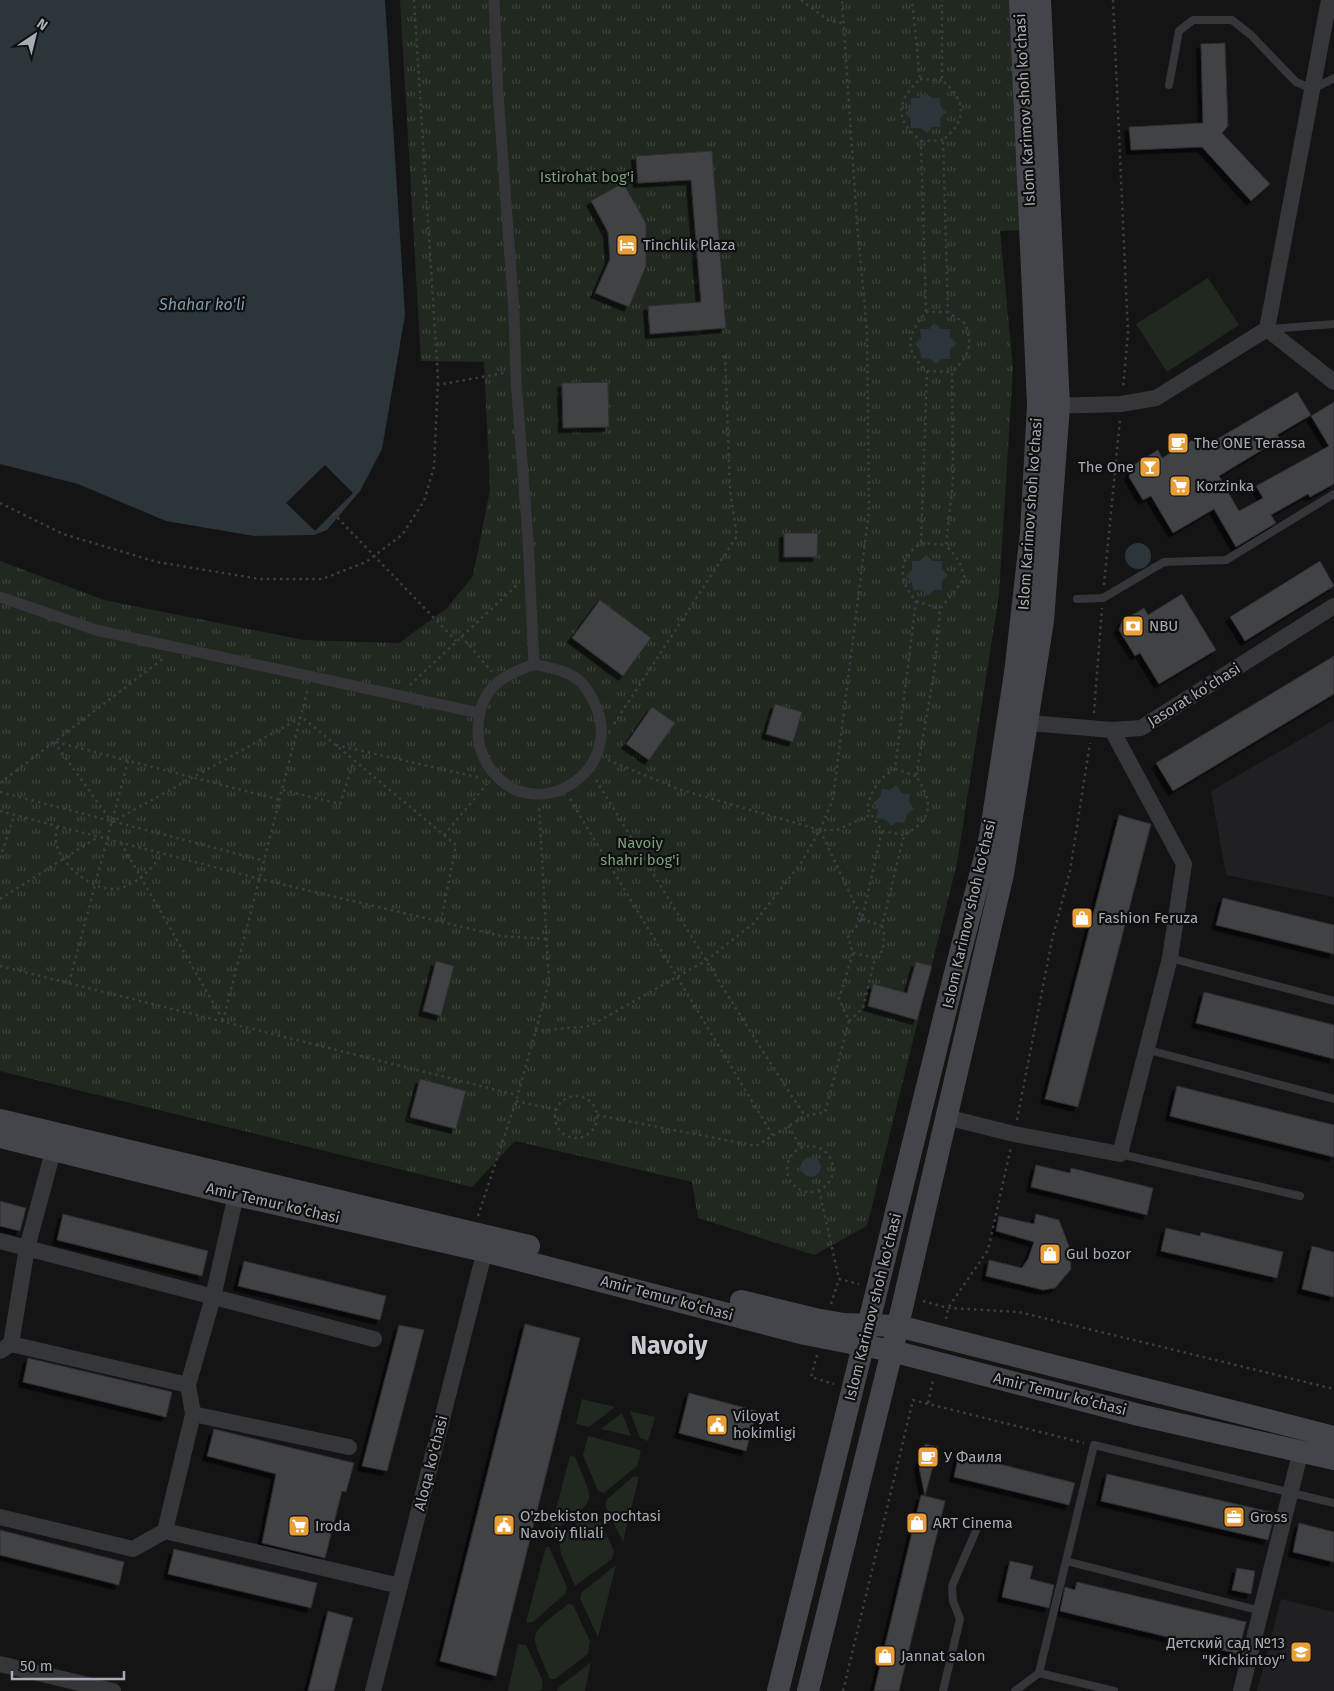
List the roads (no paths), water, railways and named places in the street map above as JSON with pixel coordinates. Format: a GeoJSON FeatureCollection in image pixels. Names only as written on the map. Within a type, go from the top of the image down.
{"type":"FeatureCollection","features":[{"type":"Feature","properties":{"kind":"main road","name":"Islom Karimov shoh ko'chasi"},"geometry":{"type":"LineString","coordinates":[[1020,0],[1049,405]]}},
{"type":"Feature","properties":{"kind":"main road","name":"Islom Karimov shoh ko'chasi"},"geometry":{"type":"LineString","coordinates":[[778,1691],[954,977],[980,882],[1043,621],[1049,405],[1040,0]]}},
{"type":"Feature","properties":{"kind":"main road","name":"Islom Karimov shoh ko'chasi"},"geometry":{"type":"LineString","coordinates":[[808,1691],[898,1326],[1003,874],[1018,722]]}},
{"type":"Feature","properties":{"kind":"main road","name":"Amir Temur ko‘chasi"},"geometry":{"type":"LineString","coordinates":[[0,1120],[55,1143]]}},
{"type":"Feature","properties":{"kind":"main road","name":"Amir Temur ko‘chasi"},"geometry":{"type":"LineString","coordinates":[[0,1137],[55,1143],[238,1187],[482,1240],[815,1320],[844,1324],[869,1323],[898,1326],[1334,1436]]}},
{"type":"Feature","properties":{"kind":"main road","name":"Amir Temur ko‘chasi"},"geometry":{"type":"LineString","coordinates":[[482,1240],[805,1334],[892,1351],[1139,1415],[1334,1459]]}},
{"type":"Feature","properties":{"kind":"street"},"geometry":{"type":"LineString","coordinates":[[494,0],[498,93],[514,312],[534,664]]}},
{"type":"Feature","properties":{"kind":"street"},"geometry":{"type":"LineString","coordinates":[[1049,405],[1121,404],[1156,398],[1267,329],[1329,0]]}},
{"type":"Feature","properties":{"kind":"street"},"geometry":{"type":"LineString","coordinates":[[1267,329],[1334,382]]}},
{"type":"Feature","properties":{"kind":"street"},"geometry":{"type":"LineString","coordinates":[[0,597],[96,630],[310,675],[479,714]]}},
{"type":"Feature","properties":{"kind":"street","name":"Jasorat ko‘chasi"},"geometry":{"type":"LineString","coordinates":[[1018,722],[1112,730],[1141,728],[1334,606]]}},
{"type":"Feature","properties":{"kind":"street"},"geometry":{"type":"LineString","coordinates":[[534,664],[572,675],[589,692],[601,716],[602,742],[590,769],[564,788],[551,794],[538,794],[511,787],[495,775],[481,756],[478,734],[479,714],[486,699],[499,681],[534,664]]}},
{"type":"Feature","properties":{"kind":"street"},"geometry":{"type":"LineString","coordinates":[[946,1117],[1014,1134],[1120,1154],[1170,958],[1184,864],[1112,730]]}},
{"type":"Feature","properties":{"kind":"street"},"geometry":{"type":"LineString","coordinates":[[55,1143],[27,1248],[6,1348],[188,1385]]}},
{"type":"Feature","properties":{"kind":"street"},"geometry":{"type":"LineString","coordinates":[[165,1531],[193,1414],[188,1385],[238,1187]]}},
{"type":"Feature","properties":{"kind":"street","name":"Aloqa ko'chasi"},"geometry":{"type":"LineString","coordinates":[[373,1691],[400,1586],[482,1240]]}},
{"type":"Feature","properties":{"kind":"street"},"geometry":{"type":"LineString","coordinates":[[0,1241],[374,1338]]}},
{"type":"Feature","properties":{"kind":"street"},"geometry":{"type":"LineString","coordinates":[[193,1414],[349,1447]]}},
{"type":"Feature","properties":{"kind":"street"},"geometry":{"type":"LineString","coordinates":[[1241,1691],[1300,1450]]}},
{"type":"Feature","properties":{"kind":"street"},"geometry":{"type":"LineString","coordinates":[[0,1517],[133,1549],[165,1531],[400,1586]]}},
{"type":"Feature","properties":{"kind":"street"},"geometry":{"type":"LineString","coordinates":[[0,1664],[113,1691]]}},
{"type":"Feature","properties":{"kind":"lane"},"geometry":{"type":"LineString","coordinates":[[1169,85],[1179,31],[1193,20],[1232,20],[1251,35],[1296,82],[1313,89],[1334,78]]}},
{"type":"Feature","properties":{"kind":"lane"},"geometry":{"type":"LineString","coordinates":[[1267,329],[1334,324]]}},
{"type":"Feature","properties":{"kind":"lane"},"geometry":{"type":"LineString","coordinates":[[1077,599],[1103,598],[1164,562],[1226,560],[1334,494]]}},
{"type":"Feature","properties":{"kind":"lane"},"geometry":{"type":"LineString","coordinates":[[1170,958],[1334,1002]]}},
{"type":"Feature","properties":{"kind":"lane"},"geometry":{"type":"LineString","coordinates":[[1146,1048],[1334,1099]]}},
{"type":"Feature","properties":{"kind":"lane"},"geometry":{"type":"LineString","coordinates":[[1120,1154],[1300,1196]]}},
{"type":"Feature","properties":{"kind":"lane"},"geometry":{"type":"LineString","coordinates":[[1015,1691],[1039,1673],[1094,1446],[1334,1503]]}},
{"type":"Feature","properties":{"kind":"lane"},"geometry":{"type":"LineString","coordinates":[[943,1691],[960,1619],[953,1602],[952,1586],[978,1526]]}},
{"type":"Feature","properties":{"kind":"lane"},"geometry":{"type":"LineString","coordinates":[[1066,1562],[1261,1611]]}},
{"type":"Feature","properties":{"kind":"lane"},"geometry":{"type":"LineString","coordinates":[[1039,1673],[1114,1691]]}},
{"type":"Feature","properties":{"kind":"water","name":"Shahar ko'li"},"geometry":{"type":"Polygon","coordinates":[[[0,0],[385,0],[405,315],[382,449],[360,491],[327,530],[314,535],[254,536],[166,521],[78,484],[0,464],[0,0]]]}},
{"type":"Feature","properties":{"kind":"water"},"geometry":{"type":"Polygon","coordinates":[[[925,92],[932,98],[940,98],[940,106],[947,112],[940,118],[941,127],[932,127],[927,133],[921,128],[911,128],[911,119],[905,113],[911,107],[911,98],[919,98],[925,92]]]}},
{"type":"Feature","properties":{"kind":"water"},"geometry":{"type":"Polygon","coordinates":[[[934,323],[941,329],[950,329],[950,337],[956,343],[950,350],[950,359],[942,359],[936,364],[930,359],[921,358],[920,350],[915,344],[921,338],[920,329],[929,329],[934,323]]]}},
{"type":"Feature","properties":{"kind":"water"},"geometry":{"type":"Polygon","coordinates":[[[1138,543],[1147,547],[1151,556],[1147,565],[1138,569],[1129,565],[1125,556],[1129,547],[1138,543]]]}},
{"type":"Feature","properties":{"kind":"water"},"geometry":{"type":"Polygon","coordinates":[[[926,555],[933,561],[942,561],[942,569],[948,575],[942,581],[942,590],[934,590],[928,596],[922,590],[913,590],[912,582],[906,576],[912,570],[912,561],[920,561],[926,555]]]}},
{"type":"Feature","properties":{"kind":"water"},"geometry":{"type":"Polygon","coordinates":[[[896,785],[902,793],[910,794],[909,802],[914,809],[907,814],[905,823],[897,822],[891,826],[886,820],[876,818],[878,809],[873,803],[880,797],[882,789],[890,790],[896,785]]]}},
{"type":"Feature","properties":{"kind":"water"},"geometry":{"type":"Polygon","coordinates":[[[811,1157],[818,1160],[821,1167],[818,1174],[811,1177],[804,1174],[801,1167],[804,1160],[811,1157]]]}},
{"type":"Feature","properties":{"kind":"place","name":"Tinchlik Plaza"},"geometry":{"type":"Point","coordinates":[627,245]}},
{"type":"Feature","properties":{"kind":"place","name":"The ONE Terassa"},"geometry":{"type":"Point","coordinates":[1178,443]}},
{"type":"Feature","properties":{"kind":"place","name":"The One"},"geometry":{"type":"Point","coordinates":[1150,467]}},
{"type":"Feature","properties":{"kind":"place","name":"Korzinka"},"geometry":{"type":"Point","coordinates":[1180,486]}},
{"type":"Feature","properties":{"kind":"place","name":"NBU"},"geometry":{"type":"Point","coordinates":[1133,626]}},
{"type":"Feature","properties":{"kind":"place","name":"Fashion Feruza"},"geometry":{"type":"Point","coordinates":[1082,918]}},
{"type":"Feature","properties":{"kind":"place","name":"Gul bozor"},"geometry":{"type":"Point","coordinates":[1050,1254]}},
{"type":"Feature","properties":{"kind":"place","name":"Viloyat hokimligi"},"geometry":{"type":"Point","coordinates":[717,1425]}},
{"type":"Feature","properties":{"kind":"place","name":"У Фаиля"},"geometry":{"type":"Point","coordinates":[928,1457]}},
{"type":"Feature","properties":{"kind":"place","name":"Gross"},"geometry":{"type":"Point","coordinates":[1234,1517]}},
{"type":"Feature","properties":{"kind":"place","name":"ART Cinema"},"geometry":{"type":"Point","coordinates":[917,1523]}},
{"type":"Feature","properties":{"kind":"place","name":"O'zbekiston pochtasi Navoiy filiali"},"geometry":{"type":"Point","coordinates":[504,1525]}},
{"type":"Feature","properties":{"kind":"place","name":"Iroda"},"geometry":{"type":"Point","coordinates":[299,1526]}},
{"type":"Feature","properties":{"kind":"place","name":"Детский сад №13 \"Kichkintoy\""},"geometry":{"type":"Point","coordinates":[1301,1652]}},
{"type":"Feature","properties":{"kind":"place","name":"Jannat salon"},"geometry":{"type":"Point","coordinates":[885,1656]}},
{"type":"Feature","properties":{"kind":"district","name":"Navoiy"},"geometry":{"type":"Point","coordinates":[669,1345]}},
{"type":"Feature","properties":{"kind":"park label","name":"Istirohat bog'i"},"geometry":{"type":"Point","coordinates":[587,177]}},
{"type":"Feature","properties":{"kind":"park label","name":"Navoiy shahri bog'i"},"geometry":{"type":"Point","coordinates":[640,852]}}]}
